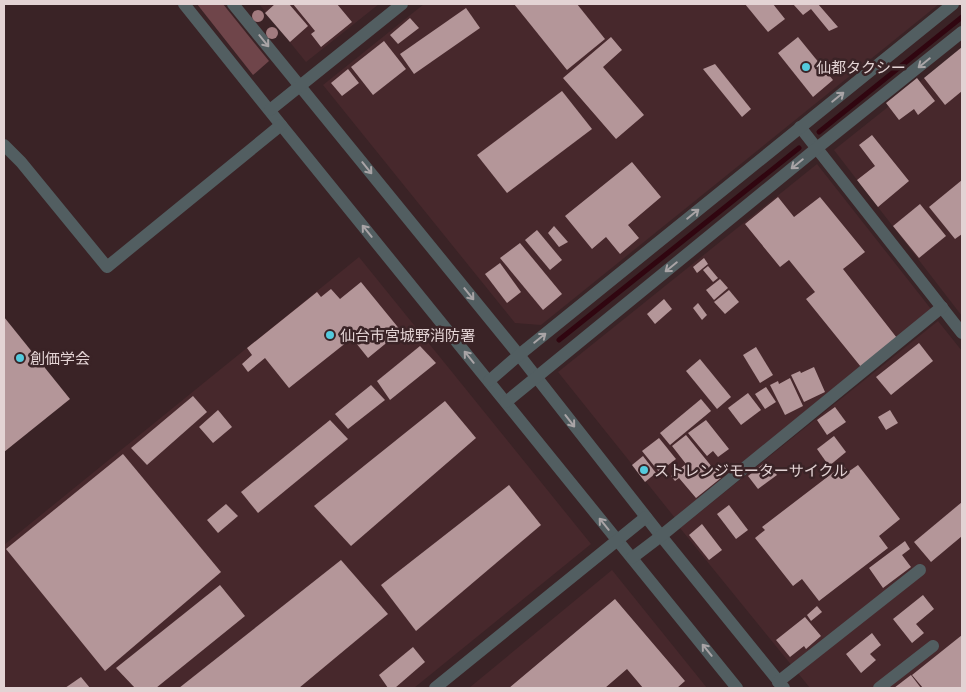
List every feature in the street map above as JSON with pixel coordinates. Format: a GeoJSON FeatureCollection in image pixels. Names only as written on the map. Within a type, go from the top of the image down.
{"type":"FeatureCollection","features":[{"type":"Feature","properties":{"kind":"street"},"geometry":{"type":"LineString","coordinates":[[184,4],[738,688]]}},
{"type":"Feature","properties":{"kind":"street"},"geometry":{"type":"LineString","coordinates":[[233,4],[536,377],[781,685],[920,570]]}},
{"type":"Feature","properties":{"kind":"street"},"geometry":{"type":"LineString","coordinates":[[270,110],[402,4]]}},
{"type":"Feature","properties":{"kind":"street"},"geometry":{"type":"LineString","coordinates":[[489,381],[518,355],[953,4]]}},
{"type":"Feature","properties":{"kind":"street"},"geometry":{"type":"LineString","coordinates":[[506,402],[962,32]]}},
{"type":"Feature","properties":{"kind":"street"},"geometry":{"type":"LineString","coordinates":[[4,145],[21,162],[107,267],[281,125]]}},
{"type":"Feature","properties":{"kind":"street"},"geometry":{"type":"LineString","coordinates":[[800,127],[962,333]]}},
{"type":"Feature","properties":{"kind":"street"},"geometry":{"type":"LineString","coordinates":[[632,558],[942,307]]}},
{"type":"Feature","properties":{"kind":"street"},"geometry":{"type":"LineString","coordinates":[[435,688],[646,517]]}},
{"type":"Feature","properties":{"kind":"street"},"geometry":{"type":"LineString","coordinates":[[879,688],[933,646]]}},
{"type":"Feature","properties":{"kind":"shaded area"},"geometry":{"type":"Polygon","coordinates":[[[197,4],[223,4],[269,61],[253,75],[197,4]]]}},
{"type":"Feature","properties":{"kind":"shaded area"},"geometry":{"type":"Polygon","coordinates":[[[259,4],[379,4],[306,62],[259,4]]]}},
{"type":"Feature","properties":{"kind":"shaded area"},"geometry":{"type":"Polygon","coordinates":[[[424,4],[939,4],[541,325],[515,323],[323,85],[424,4]]]}},
{"type":"Feature","properties":{"kind":"shaded area"},"geometry":{"type":"Polygon","coordinates":[[[962,48],[962,316],[834,150],[962,48]]]}},
{"type":"Feature","properties":{"kind":"shaded area"},"geometry":{"type":"Polygon","coordinates":[[[817,164],[931,309],[675,518],[558,372],[817,164]]]}},
{"type":"Feature","properties":{"kind":"shaded area"},"geometry":{"type":"Polygon","coordinates":[[[359,257],[591,544],[414,688],[4,688],[4,545],[359,257]]]}},
{"type":"Feature","properties":{"kind":"shaded area"},"geometry":{"type":"Polygon","coordinates":[[[938,321],[962,351],[962,688],[810,688],[680,528],[938,321]]]}},
{"type":"Feature","properties":{"kind":"shaded area"},"geometry":{"type":"Polygon","coordinates":[[[612,570],[707,688],[469,688],[612,570]]]}},
{"type":"Feature","properties":{"kind":"building"},"geometry":{"type":"Polygon","coordinates":[[[275,4],[289,4],[308,26],[290,42],[265,13],[275,4]]]}},
{"type":"Feature","properties":{"kind":"building"},"geometry":{"type":"Polygon","coordinates":[[[293,4],[337,4],[352,22],[321,47],[311,34],[315,31],[293,4]]]}},
{"type":"Feature","properties":{"kind":"building"},"geometry":{"type":"Polygon","coordinates":[[[514,4],[577,4],[605,39],[567,70],[514,4]]]}},
{"type":"Feature","properties":{"kind":"building"},"geometry":{"type":"Polygon","coordinates":[[[745,4],[773,4],[785,19],[768,32],[745,4]]]}},
{"type":"Feature","properties":{"kind":"building"},"geometry":{"type":"Polygon","coordinates":[[[793,4],[818,4],[838,27],[829,31],[811,9],[803,15],[793,4]]]}},
{"type":"Feature","properties":{"kind":"building"},"geometry":{"type":"Polygon","coordinates":[[[466,8],[480,28],[414,74],[400,54],[466,8]]]}},
{"type":"Feature","properties":{"kind":"building"},"geometry":{"type":"Polygon","coordinates":[[[410,18],[419,28],[398,44],[390,35],[410,18]]]}},
{"type":"Feature","properties":{"kind":"building"},"geometry":{"type":"Polygon","coordinates":[[[611,37],[622,50],[603,67],[644,115],[616,139],[563,78],[611,37]]]}},
{"type":"Feature","properties":{"kind":"building","name":"仙都タクシー"},"geometry":{"type":"Polygon","coordinates":[[[798,37],[833,80],[813,97],[778,53],[798,37]]]}},
{"type":"Feature","properties":{"kind":"building"},"geometry":{"type":"Polygon","coordinates":[[[384,41],[406,69],[373,95],[351,67],[384,41]]]}},
{"type":"Feature","properties":{"kind":"building"},"geometry":{"type":"Polygon","coordinates":[[[962,47],[962,91],[945,105],[924,78],[962,47]]]}},
{"type":"Feature","properties":{"kind":"building"},"geometry":{"type":"Polygon","coordinates":[[[715,64],[751,109],[742,117],[703,69],[715,64]]]}},
{"type":"Feature","properties":{"kind":"building"},"geometry":{"type":"Polygon","coordinates":[[[348,69],[359,83],[342,96],[331,83],[348,69]]]}},
{"type":"Feature","properties":{"kind":"building"},"geometry":{"type":"Polygon","coordinates":[[[917,78],[935,101],[918,115],[914,109],[899,120],[886,103],[917,78]]]}},
{"type":"Feature","properties":{"kind":"building"},"geometry":{"type":"Polygon","coordinates":[[[562,91],[592,129],[507,193],[477,155],[562,91]]]}},
{"type":"Feature","properties":{"kind":"building"},"geometry":{"type":"Polygon","coordinates":[[[872,135],[909,181],[878,207],[857,180],[875,166],[859,145],[872,135]]]}},
{"type":"Feature","properties":{"kind":"building"},"geometry":{"type":"Polygon","coordinates":[[[632,162],[661,197],[628,225],[639,238],[620,254],[606,237],[592,249],[565,216],[632,162]]]}},
{"type":"Feature","properties":{"kind":"building"},"geometry":{"type":"Polygon","coordinates":[[[962,180],[962,234],[955,239],[929,207],[962,180]]]}},
{"type":"Feature","properties":{"kind":"building"},"geometry":{"type":"Polygon","coordinates":[[[778,197],[794,217],[820,197],[865,252],[843,269],[897,338],[861,367],[806,299],[815,292],[789,260],[780,267],[745,224],[778,197]]]}},
{"type":"Feature","properties":{"kind":"building"},"geometry":{"type":"Polygon","coordinates":[[[920,204],[946,236],[919,258],[893,226],[920,204]]]}},
{"type":"Feature","properties":{"kind":"building"},"geometry":{"type":"Polygon","coordinates":[[[554,226],[568,242],[559,247],[548,233],[554,226]]]}},
{"type":"Feature","properties":{"kind":"building"},"geometry":{"type":"Polygon","coordinates":[[[537,230],[562,260],[550,270],[525,240],[537,230]]]}},
{"type":"Feature","properties":{"kind":"building"},"geometry":{"type":"Polygon","coordinates":[[[520,243],[562,294],[543,310],[500,258],[520,243]]]}},
{"type":"Feature","properties":{"kind":"building"},"geometry":{"type":"Polygon","coordinates":[[[704,258],[708,264],[697,273],[693,267],[704,258]]]}},
{"type":"Feature","properties":{"kind":"building"},"geometry":{"type":"Polygon","coordinates":[[[500,263],[521,292],[507,303],[485,274],[500,263]]]}},
{"type":"Feature","properties":{"kind":"building"},"geometry":{"type":"Polygon","coordinates":[[[708,266],[718,278],[713,282],[703,270],[708,266]]]}},
{"type":"Feature","properties":{"kind":"building"},"geometry":{"type":"Polygon","coordinates":[[[720,279],[728,288],[714,300],[706,290],[720,279]]]}},
{"type":"Feature","properties":{"kind":"building","name":"仙台市宮城野消防署"},"geometry":{"type":"Polygon","coordinates":[[[361,282],[401,331],[368,358],[352,338],[289,388],[265,358],[248,372],[242,364],[252,355],[247,348],[317,292],[321,297],[331,289],[340,299],[361,282]]]}},
{"type":"Feature","properties":{"kind":"building"},"geometry":{"type":"Polygon","coordinates":[[[729,290],[739,302],[725,314],[714,302],[729,290]]]}},
{"type":"Feature","properties":{"kind":"building"},"geometry":{"type":"Polygon","coordinates":[[[664,299],[672,309],[655,324],[647,314],[664,299]]]}},
{"type":"Feature","properties":{"kind":"building"},"geometry":{"type":"Polygon","coordinates":[[[698,303],[707,315],[702,320],[693,308],[698,303]]]}},
{"type":"Feature","properties":{"kind":"building","name":"創価学会"},"geometry":{"type":"Polygon","coordinates":[[[4,317],[70,399],[4,452],[4,317]]]}},
{"type":"Feature","properties":{"kind":"building"},"geometry":{"type":"Polygon","coordinates":[[[919,343],[933,361],[891,395],[876,377],[919,343]]]}},
{"type":"Feature","properties":{"kind":"building"},"geometry":{"type":"Polygon","coordinates":[[[420,346],[436,363],[390,400],[377,381],[420,346]]]}},
{"type":"Feature","properties":{"kind":"building"},"geometry":{"type":"Polygon","coordinates":[[[756,347],[773,375],[760,383],[743,355],[756,347]]]}},
{"type":"Feature","properties":{"kind":"building"},"geometry":{"type":"Polygon","coordinates":[[[700,359],[731,397],[717,409],[686,371],[700,359]]]}},
{"type":"Feature","properties":{"kind":"building"},"geometry":{"type":"Polygon","coordinates":[[[814,367],[825,392],[804,402],[791,375],[814,367]]]}},
{"type":"Feature","properties":{"kind":"building"},"geometry":{"type":"Polygon","coordinates":[[[790,378],[803,406],[785,415],[770,385],[778,381],[779,384],[790,378]]]}},
{"type":"Feature","properties":{"kind":"building"},"geometry":{"type":"Polygon","coordinates":[[[371,385],[385,400],[348,429],[335,414],[371,385]]]}},
{"type":"Feature","properties":{"kind":"building"},"geometry":{"type":"Polygon","coordinates":[[[766,387],[776,402],[765,409],[755,394],[766,387]]]}},
{"type":"Feature","properties":{"kind":"building"},"geometry":{"type":"Polygon","coordinates":[[[748,393],[761,410],[741,425],[728,408],[748,393]]]}},
{"type":"Feature","properties":{"kind":"building"},"geometry":{"type":"Polygon","coordinates":[[[193,396],[207,412],[147,465],[131,448],[193,396]]]}},
{"type":"Feature","properties":{"kind":"building"},"geometry":{"type":"Polygon","coordinates":[[[701,399],[711,411],[670,445],[660,433],[701,399]]]}},
{"type":"Feature","properties":{"kind":"building"},"geometry":{"type":"Polygon","coordinates":[[[445,401],[476,438],[351,546],[314,506],[445,401]]]}},
{"type":"Feature","properties":{"kind":"building"},"geometry":{"type":"Polygon","coordinates":[[[835,407],[846,422],[827,435],[817,420],[835,407]]]}},
{"type":"Feature","properties":{"kind":"building"},"geometry":{"type":"Polygon","coordinates":[[[218,410],[232,427],[213,443],[199,427],[218,410]]]}},
{"type":"Feature","properties":{"kind":"building"},"geometry":{"type":"Polygon","coordinates":[[[890,410],[898,423],[886,430],[878,417],[890,410]]]}},
{"type":"Feature","properties":{"kind":"building"},"geometry":{"type":"Polygon","coordinates":[[[330,420],[348,439],[258,513],[241,492],[330,420]]]}},
{"type":"Feature","properties":{"kind":"building"},"geometry":{"type":"Polygon","coordinates":[[[706,420],[729,449],[718,457],[713,451],[707,456],[688,433],[706,420]]]}},
{"type":"Feature","properties":{"kind":"building"},"geometry":{"type":"Polygon","coordinates":[[[686,435],[721,478],[696,498],[679,478],[675,481],[671,476],[686,464],[672,446],[686,435]]]}},
{"type":"Feature","properties":{"kind":"building"},"geometry":{"type":"Polygon","coordinates":[[[834,436],[846,452],[829,466],[817,449],[834,436]]]}},
{"type":"Feature","properties":{"kind":"building"},"geometry":{"type":"Polygon","coordinates":[[[659,438],[676,459],[659,472],[642,451],[659,438]]]}},
{"type":"Feature","properties":{"kind":"building"},"geometry":{"type":"Polygon","coordinates":[[[123,454],[221,572],[105,671],[6,549],[123,454]]]}},
{"type":"Feature","properties":{"kind":"building"},"geometry":{"type":"Polygon","coordinates":[[[643,456],[656,473],[645,482],[632,465],[643,456]]]}},
{"type":"Feature","properties":{"kind":"building"},"geometry":{"type":"Polygon","coordinates":[[[766,462],[777,475],[758,489],[748,476],[766,462]]]}},
{"type":"Feature","properties":{"kind":"building"},"geometry":{"type":"Polygon","coordinates":[[[843,465],[848,472],[858,465],[900,519],[879,536],[888,548],[819,601],[802,579],[793,586],[755,538],[765,530],[762,527],[843,465]]]}},
{"type":"Feature","properties":{"kind":"building"},"geometry":{"type":"Polygon","coordinates":[[[509,485],[541,525],[416,631],[381,585],[509,485]]]}},
{"type":"Feature","properties":{"kind":"building"},"geometry":{"type":"Polygon","coordinates":[[[962,502],[962,536],[931,562],[914,542],[962,502]]]}},
{"type":"Feature","properties":{"kind":"building"},"geometry":{"type":"Polygon","coordinates":[[[226,504],[238,516],[218,533],[207,520],[226,504]]]}},
{"type":"Feature","properties":{"kind":"building"},"geometry":{"type":"Polygon","coordinates":[[[729,505],[748,530],[736,539],[717,514],[729,505]]]}},
{"type":"Feature","properties":{"kind":"building"},"geometry":{"type":"Polygon","coordinates":[[[702,524],[722,550],[709,560],[689,535],[702,524]]]}},
{"type":"Feature","properties":{"kind":"building"},"geometry":{"type":"Polygon","coordinates":[[[905,541],[910,549],[902,555],[911,567],[883,588],[869,568],[905,541]]]}},
{"type":"Feature","properties":{"kind":"building"},"geometry":{"type":"Polygon","coordinates":[[[341,560],[388,614],[299,688],[179,688],[341,560]]]}},
{"type":"Feature","properties":{"kind":"building"},"geometry":{"type":"Polygon","coordinates":[[[220,585],[245,616],[156,688],[135,688],[116,668],[220,585]]]}},
{"type":"Feature","properties":{"kind":"building"},"geometry":{"type":"Polygon","coordinates":[[[923,595],[934,609],[916,624],[924,633],[912,643],[893,619],[923,595]]]}},
{"type":"Feature","properties":{"kind":"building"},"geometry":{"type":"Polygon","coordinates":[[[615,599],[685,681],[677,688],[643,688],[627,669],[605,688],[509,688],[615,599]]]}},
{"type":"Feature","properties":{"kind":"building"},"geometry":{"type":"Polygon","coordinates":[[[817,606],[822,612],[811,621],[807,615],[817,606]]]}},
{"type":"Feature","properties":{"kind":"building"},"geometry":{"type":"Polygon","coordinates":[[[805,617],[821,636],[806,649],[804,646],[790,657],[776,640],[805,617]]]}},
{"type":"Feature","properties":{"kind":"building"},"geometry":{"type":"Polygon","coordinates":[[[872,633],[881,645],[870,654],[876,660],[861,673],[846,654],[872,633]]]}},
{"type":"Feature","properties":{"kind":"building"},"geometry":{"type":"Polygon","coordinates":[[[962,635],[962,688],[923,688],[912,675],[962,635]]]}},
{"type":"Feature","properties":{"kind":"building"},"geometry":{"type":"Polygon","coordinates":[[[413,647],[425,662],[395,688],[388,688],[379,675],[413,647]]]}},
{"type":"Feature","properties":{"kind":"building"},"geometry":{"type":"Polygon","coordinates":[[[911,675],[921,688],[894,688],[911,675]]]}},
{"type":"Feature","properties":{"kind":"building"},"geometry":{"type":"Polygon","coordinates":[[[81,677],[90,688],[65,688],[81,677]]]}},
{"type":"Feature","properties":{"kind":"waterway"},"geometry":{"type":"LineString","coordinates":[[819,132],[962,17]]}},
{"type":"Feature","properties":{"kind":"waterway"},"geometry":{"type":"LineString","coordinates":[[559,340],[799,148]]}},
{"type":"Feature","properties":{"kind":"place","name":"仙都タクシー"},"geometry":{"type":"Point","coordinates":[806,67]}},
{"type":"Feature","properties":{"kind":"place","name":"仙台市宮城野消防署"},"geometry":{"type":"Point","coordinates":[330,335]}},
{"type":"Feature","properties":{"kind":"place","name":"創価学会"},"geometry":{"type":"Point","coordinates":[20,358]}},
{"type":"Feature","properties":{"kind":"place","name":"ストレンジモーターサイクル"},"geometry":{"type":"Point","coordinates":[644,470]}}]}
